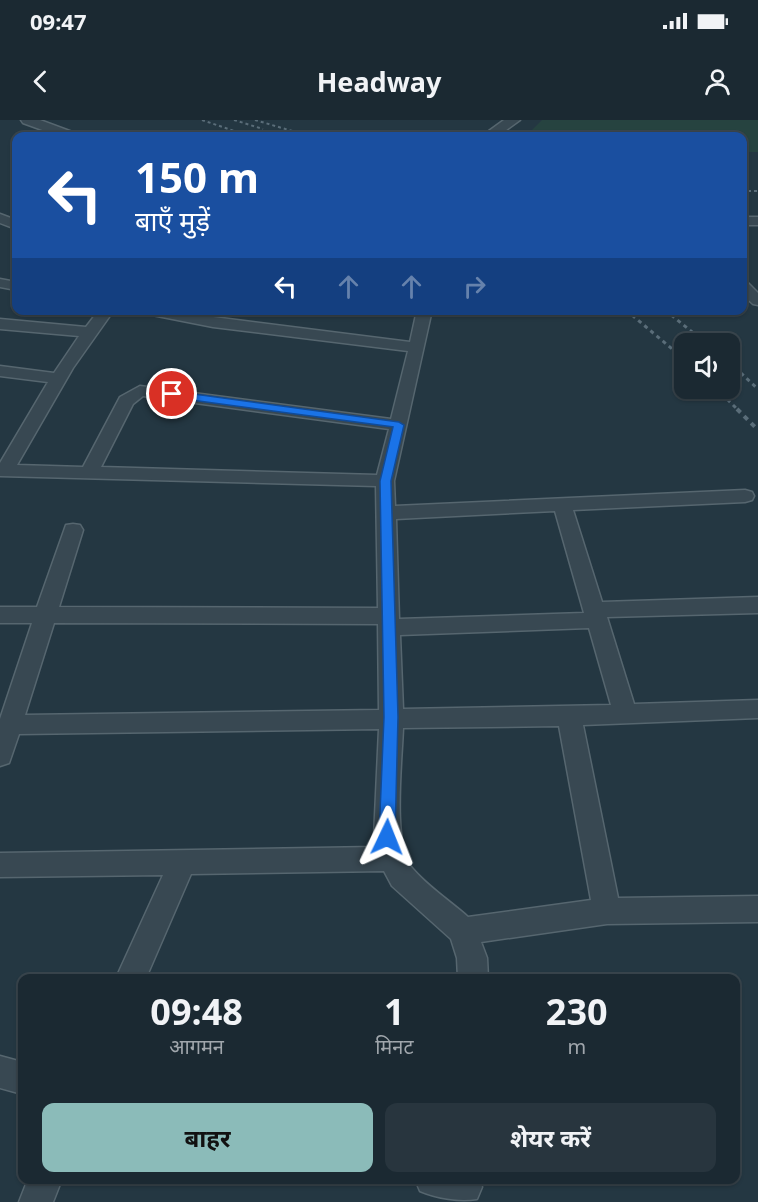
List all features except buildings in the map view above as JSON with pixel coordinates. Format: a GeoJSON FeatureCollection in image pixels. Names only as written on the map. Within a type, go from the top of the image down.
{"type":"FeatureCollection","features":[{"type":"Feature","properties":{"kind":"street"},"geometry":{"type":"LineString","coordinates":[[28,120],[59,132]]}},
{"type":"Feature","properties":{"kind":"street"},"geometry":{"type":"LineString","coordinates":[[495,132],[513,120]]}},
{"type":"Feature","properties":{"kind":"street"},"geometry":{"type":"LineString","coordinates":[[747,290],[758,301]]}},
{"type":"Feature","properties":{"kind":"street"},"geometry":{"type":"LineString","coordinates":[[103,315],[58,378],[2,470],[385,481]]}},
{"type":"Feature","properties":{"kind":"street"},"geometry":{"type":"LineString","coordinates":[[180,315],[416,347]]}},
{"type":"Feature","properties":{"kind":"street"},"geometry":{"type":"LineString","coordinates":[[424,315],[385,481],[391,717],[387,837],[392,859],[402,877],[463,931],[471,958],[473,974]]}},
{"type":"Feature","properties":{"kind":"street"},"geometry":{"type":"LineString","coordinates":[[0,324],[89,332]]}},
{"type":"Feature","properties":{"kind":"street"},"geometry":{"type":"LineString","coordinates":[[0,371],[58,378]]}},
{"type":"Feature","properties":{"kind":"street"},"geometry":{"type":"LineString","coordinates":[[88,474],[126,401],[140,391],[399,425]]}},
{"type":"Feature","properties":{"kind":"street"},"geometry":{"type":"LineString","coordinates":[[387,513],[745,496]]}},
{"type":"Feature","properties":{"kind":"street"},"geometry":{"type":"LineString","coordinates":[[562,504],[625,713]]}},
{"type":"Feature","properties":{"kind":"street"},"geometry":{"type":"LineString","coordinates":[[0,756],[73,530]]}},
{"type":"Feature","properties":{"kind":"street"},"geometry":{"type":"LineString","coordinates":[[0,615],[390,622],[595,615],[758,605]]}},
{"type":"Feature","properties":{"kind":"street"},"geometry":{"type":"LineString","coordinates":[[10,725],[391,717],[568,716],[758,709]]}},
{"type":"Feature","properties":{"kind":"street"},"geometry":{"type":"LineString","coordinates":[[568,716],[608,912]]}},
{"type":"Feature","properties":{"kind":"street"},"geometry":{"type":"LineString","coordinates":[[0,865],[392,859]]}},
{"type":"Feature","properties":{"kind":"street"},"geometry":{"type":"LineString","coordinates":[[133,974],[183,861]]}},
{"type":"Feature","properties":{"kind":"street"},"geometry":{"type":"LineString","coordinates":[[463,931],[608,912],[758,909]]}},
{"type":"Feature","properties":{"kind":"street"},"geometry":{"type":"LineString","coordinates":[[0,1072],[18,1077]]}},
{"type":"Feature","properties":{"kind":"street"},"geometry":{"type":"LineString","coordinates":[[36,1202],[43,1184]]}},
{"type":"Feature","properties":{"kind":"street"},"geometry":{"type":"LineString","coordinates":[[448,1184],[464,1189]]}},
{"type":"Feature","properties":{"kind":"green space"},"geometry":{"type":"Polygon","coordinates":[[[542,120],[758,120],[758,152],[747,152],[747,132],[530,132],[542,120]]]}},
{"type":"Feature","properties":{"kind":"railway"},"geometry":{"type":"LineString","coordinates":[[202,120],[237,132]]}},
{"type":"Feature","properties":{"kind":"railway"},"geometry":{"type":"LineString","coordinates":[[234,120],[263,129]]}},
{"type":"Feature","properties":{"kind":"railway"},"geometry":{"type":"LineString","coordinates":[[255,120],[296,132]]}},
{"type":"Feature","properties":{"kind":"railway"},"geometry":{"type":"LineString","coordinates":[[747,191],[758,191]]}},
{"type":"Feature","properties":{"kind":"railway"},"geometry":{"type":"LineString","coordinates":[[632,315],[674,351]]}},
{"type":"Feature","properties":{"kind":"railway"},"geometry":{"type":"LineString","coordinates":[[671,315],[693,333]]}},
{"type":"Feature","properties":{"kind":"railway"},"geometry":{"type":"LineString","coordinates":[[740,372],[758,389]]}},
{"type":"Feature","properties":{"kind":"railway"},"geometry":{"type":"LineString","coordinates":[[727,399],[758,430]]}},
{"type":"Feature","properties":{"kind":"route"},"geometry":{"type":"LineString","coordinates":[[172,394],[399,425],[385,481],[391,717],[387,837]]}}]}
